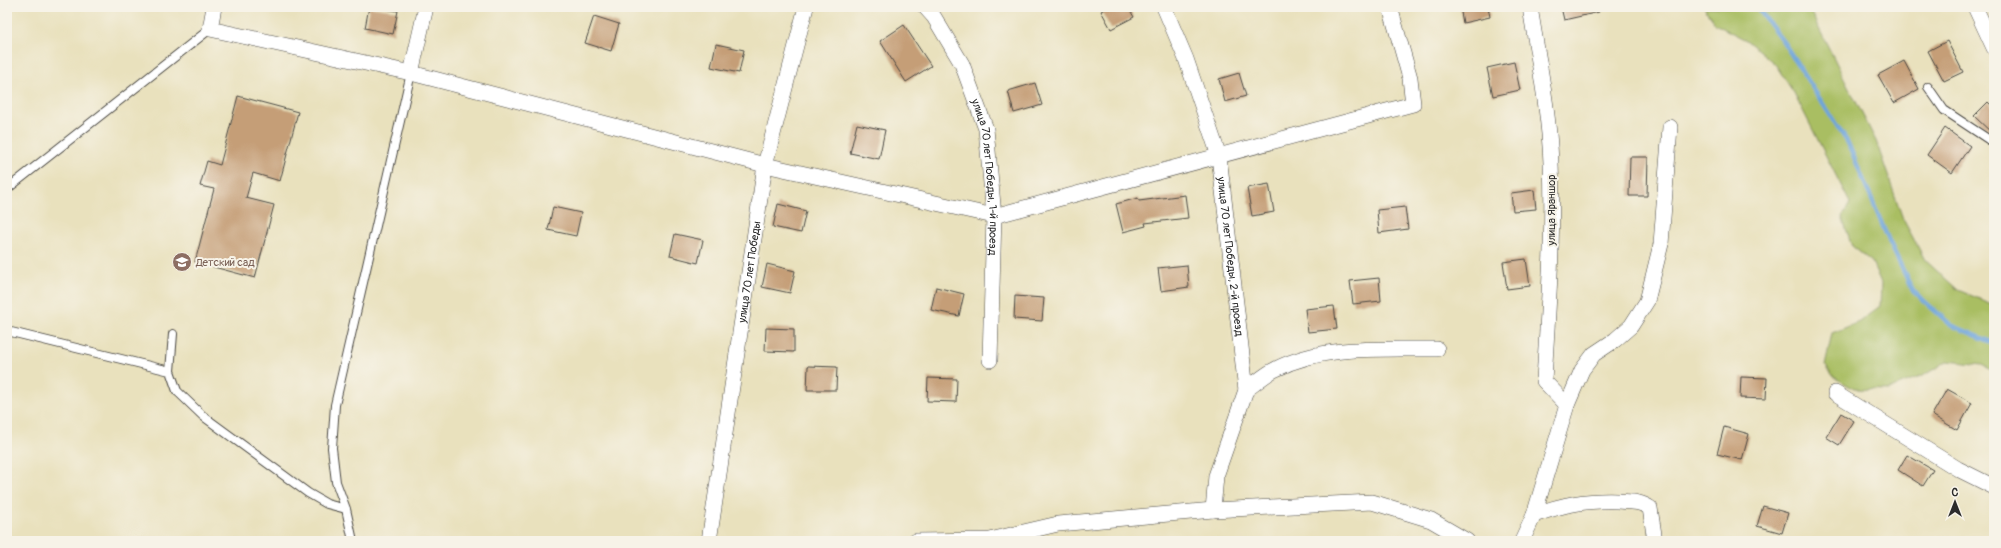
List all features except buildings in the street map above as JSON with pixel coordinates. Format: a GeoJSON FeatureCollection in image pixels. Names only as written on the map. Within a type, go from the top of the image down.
{"type":"FeatureCollection","features":[{"type":"Feature","properties":{"kind":"street"},"geometry":{"type":"LineString","coordinates":[[214,7],[210,29],[411,73],[765,165],[994,216],[1413,104],[1410,78],[1390,7]]}},
{"type":"Feature","properties":{"kind":"street"},"geometry":{"type":"LineString","coordinates":[[411,73],[426,7]]}},
{"type":"Feature","properties":{"kind":"street","name":"улица 70 лет Победы"},"geometry":{"type":"LineString","coordinates":[[709,541],[765,165],[806,7]]}},
{"type":"Feature","properties":{"kind":"street","name":"улица 70 лет Победы, 1-й проезд"},"geometry":{"type":"LineString","coordinates":[[925,7],[934,17],[962,64],[986,129],[994,216],[990,360]]}},
{"type":"Feature","properties":{"kind":"street","name":"улица 70 лет Победы, 2-й проезд"},"geometry":{"type":"LineString","coordinates":[[1164,7],[1186,59],[1219,156],[1246,390],[1216,476],[1213,510]]}},
{"type":"Feature","properties":{"kind":"street","name":"улица Яраншор"},"geometry":{"type":"LineString","coordinates":[[1530,7],[1543,88],[1551,162],[1552,260],[1544,381],[1567,405]]}},
{"type":"Feature","properties":{"kind":"street"},"geometry":{"type":"LineString","coordinates":[[1975,7],[1994,48]]}},
{"type":"Feature","properties":{"kind":"street"},"geometry":{"type":"LineString","coordinates":[[1522,541],[1534,515],[1567,405],[1582,370],[1594,354],[1615,340],[1631,326],[1647,301],[1660,244],[1670,127]]}},
{"type":"Feature","properties":{"kind":"street"},"geometry":{"type":"LineString","coordinates":[[1246,390],[1274,369],[1300,358],[1344,350],[1438,349]]}},
{"type":"Feature","properties":{"kind":"street"},"geometry":{"type":"LineString","coordinates":[[1835,393],[1958,469],[1994,488]]}},
{"type":"Feature","properties":{"kind":"street"},"geometry":{"type":"LineString","coordinates":[[1534,515],[1558,506],[1590,500],[1642,502],[1650,508],[1655,541]]}},
{"type":"Feature","properties":{"kind":"street"},"geometry":{"type":"LineString","coordinates":[[916,541],[990,540],[1058,524],[1213,510],[1372,502],[1431,520],[1466,541]]}},
{"type":"Feature","properties":{"kind":"lane"},"geometry":{"type":"LineString","coordinates":[[7,189],[210,29]]}},
{"type":"Feature","properties":{"kind":"lane"},"geometry":{"type":"LineString","coordinates":[[353,541],[346,508],[336,482],[332,448],[335,405],[411,73]]}},
{"type":"Feature","properties":{"kind":"lane"},"geometry":{"type":"LineString","coordinates":[[1928,87],[1944,110],[1994,143]]}},
{"type":"Feature","properties":{"kind":"lane"},"geometry":{"type":"LineString","coordinates":[[7,331],[170,371]]}},
{"type":"Feature","properties":{"kind":"lane"},"geometry":{"type":"LineString","coordinates":[[173,334],[170,371],[178,391],[203,416],[308,492],[327,504],[346,508]]}},
{"type":"Feature","properties":{"kind":"green space"},"geometry":{"type":"Polygon","coordinates":[[[1704,7],[1808,7],[1876,141],[1903,219],[1925,260],[1958,290],[1994,305],[1994,372],[1983,365],[1947,361],[1923,376],[1888,390],[1854,389],[1834,377],[1825,365],[1832,333],[1859,322],[1880,306],[1881,283],[1872,262],[1852,246],[1842,217],[1850,203],[1794,93],[1775,64],[1746,40],[1715,24],[1704,7]]]}},
{"type":"Feature","properties":{"kind":"waterway"},"geometry":{"type":"LineString","coordinates":[[1757,7],[1784,43],[1848,143],[1889,241],[1913,291],[1951,325],[1994,343]]}},
{"type":"Feature","properties":{"kind":"place","name":"Детский сад"},"geometry":{"type":"Point","coordinates":[182,262]}}]}
